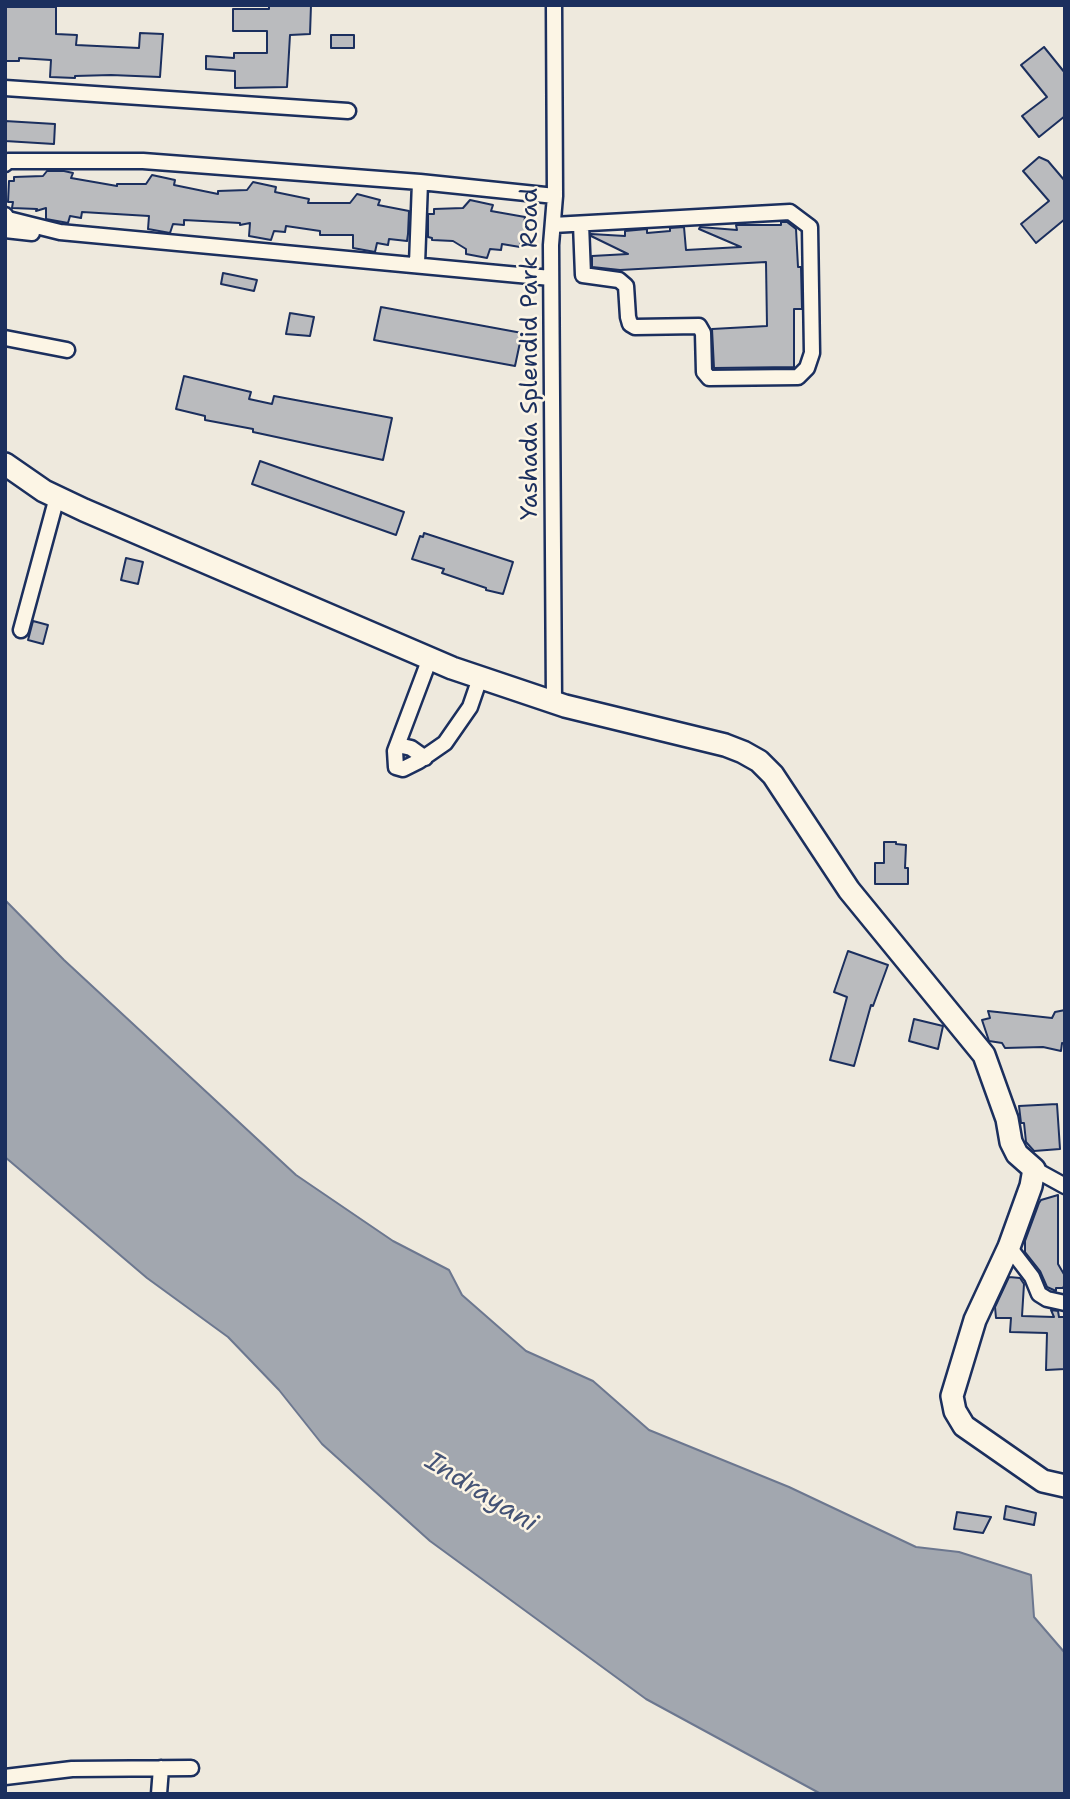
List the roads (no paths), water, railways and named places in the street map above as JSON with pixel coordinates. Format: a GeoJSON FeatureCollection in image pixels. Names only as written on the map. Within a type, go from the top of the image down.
{"type":"FeatureCollection","features":[{"type":"Feature","properties":{"kind":"street","name":"Yashada Splendid Park Road"},"geometry":{"type":"LineString","coordinates":[[554,5],[555,196],[551,278],[554,702]]}},
{"type":"Feature","properties":{"kind":"street"},"geometry":{"type":"LineString","coordinates":[[5,88],[348,111]]}},
{"type":"Feature","properties":{"kind":"street"},"geometry":{"type":"LineString","coordinates":[[5,164],[8,161],[143,161],[420,182],[555,196]]}},
{"type":"Feature","properties":{"kind":"street"},"geometry":{"type":"LineString","coordinates":[[417,264],[420,182]]}},
{"type":"Feature","properties":{"kind":"street"},"geometry":{"type":"LineString","coordinates":[[553,225],[790,212],[810,227],[812,353],[807,368],[798,377],[709,378],[704,372],[703,333],[699,326],[635,327],[630,324],[628,317],[626,286],[619,280],[583,275],[581,224]]}},
{"type":"Feature","properties":{"kind":"street"},"geometry":{"type":"LineString","coordinates":[[5,215],[8,219],[60,232],[551,278]]}},
{"type":"Feature","properties":{"kind":"street"},"geometry":{"type":"LineString","coordinates":[[5,230],[48,236],[60,232]]}},
{"type":"Feature","properties":{"kind":"street"},"geometry":{"type":"LineString","coordinates":[[5,338],[67,350]]}},
{"type":"Feature","properties":{"kind":"street"},"geometry":{"type":"LineString","coordinates":[[5,464],[57,497],[480,678],[554,702],[725,745],[759,761],[773,775],[849,890],[984,1055],[1017,1154],[1034,1169],[1065,1186]]}},
{"type":"Feature","properties":{"kind":"street"},"geometry":{"type":"LineString","coordinates":[[21,630],[57,497]]}},
{"type":"Feature","properties":{"kind":"street"},"geometry":{"type":"LineString","coordinates":[[430,658],[398,745],[394,760],[396,767],[403,769],[425,758],[445,743],[470,707],[480,678]]}},
{"type":"Feature","properties":{"kind":"street"},"geometry":{"type":"LineString","coordinates":[[398,745],[411,748],[425,758]]}},
{"type":"Feature","properties":{"kind":"street"},"geometry":{"type":"LineString","coordinates":[[1034,1169],[1031,1186],[1009,1247],[975,1320],[952,1396],[955,1411],[964,1426],[1043,1481],[1065,1486]]}},
{"type":"Feature","properties":{"kind":"street"},"geometry":{"type":"LineString","coordinates":[[1009,1247],[1032,1277],[1039,1294],[1047,1299],[1065,1303]]}},
{"type":"Feature","properties":{"kind":"street"},"geometry":{"type":"LineString","coordinates":[[159,1794],[161,1768]]}},
{"type":"Feature","properties":{"kind":"street"},"geometry":{"type":"LineString","coordinates":[[5,1777],[72,1769],[191,1768]]}},
{"type":"Feature","properties":{"kind":"water","name":"Indrayani"},"geometry":{"type":"Polygon","coordinates":[[[5,900],[64,960],[296,1175],[393,1241],[449,1270],[462,1295],[526,1351],[593,1381],[649,1430],[789,1487],[916,1547],[959,1552],[1031,1575],[1034,1617],[1065,1653],[1065,1794],[821,1794],[646,1699],[430,1541],[322,1444],[279,1390],[228,1337],[147,1278],[5,1157],[5,900]]]}}]}
